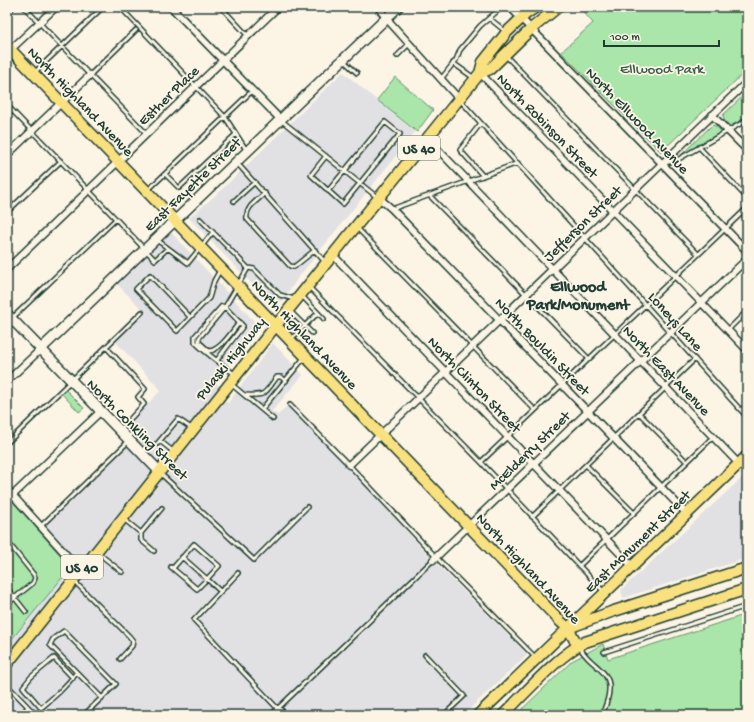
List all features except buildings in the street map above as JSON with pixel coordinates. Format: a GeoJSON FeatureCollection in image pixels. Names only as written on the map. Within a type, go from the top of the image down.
{"type":"FeatureCollection","features":[{"type":"Feature","properties":{"kind":"main road","name":"US 40"},"geometry":{"type":"LineString","coordinates":[[521,18],[536,7]]}},
{"type":"Feature","properties":{"kind":"main road","name":"US 40"},"geometry":{"type":"LineString","coordinates":[[531,29],[558,7]]}},
{"type":"Feature","properties":{"kind":"main road","name":"Pulaski Highway"},"geometry":{"type":"LineString","coordinates":[[7,664],[158,471],[459,99],[477,76],[482,62],[521,18]]}},
{"type":"Feature","properties":{"kind":"main road"},"geometry":{"type":"LineString","coordinates":[[504,55],[506,46],[520,30],[521,18]]}},
{"type":"Feature","properties":{"kind":"main road","name":"Pulaski Highway"},"geometry":{"type":"LineString","coordinates":[[477,76],[490,69],[531,29]]}},
{"type":"Feature","properties":{"kind":"main road","name":"North Highland Avenue"},"geometry":{"type":"LineString","coordinates":[[8,50],[62,102],[568,628],[578,646]]}},
{"type":"Feature","properties":{"kind":"main road","name":"East Monument Street"},"geometry":{"type":"LineString","coordinates":[[478,715],[747,456]]}},
{"type":"Feature","properties":{"kind":"main road"},"geometry":{"type":"LineString","coordinates":[[568,628],[611,612],[747,568]]}},
{"type":"Feature","properties":{"kind":"main road"},"geometry":{"type":"LineString","coordinates":[[503,715],[559,661],[578,646],[596,638],[747,588]]}},
{"type":"Feature","properties":{"kind":"street"},"geometry":{"type":"LineString","coordinates":[[8,50],[56,7]]}},
{"type":"Feature","properties":{"kind":"street"},"geometry":{"type":"LineString","coordinates":[[171,7],[280,119]]}},
{"type":"Feature","properties":{"kind":"street","name":"Esther Place"},"geometry":{"type":"LineString","coordinates":[[7,269],[278,7]]}},
{"type":"Feature","properties":{"kind":"street"},"geometry":{"type":"LineString","coordinates":[[378,7],[386,18],[459,99]]}},
{"type":"Feature","properties":{"kind":"street","name":"East Fayette Street"},"geometry":{"type":"LineString","coordinates":[[7,381],[398,7]]}},
{"type":"Feature","properties":{"kind":"street","name":"North Ellwood Avenue"},"geometry":{"type":"LineString","coordinates":[[510,7],[747,251]]}},
{"type":"Feature","properties":{"kind":"street","name":"Pulaski Highway"},"geometry":{"type":"LineString","coordinates":[[521,18],[529,7]]}},
{"type":"Feature","properties":{"kind":"street"},"geometry":{"type":"LineString","coordinates":[[7,154],[90,75]]}},
{"type":"Feature","properties":{"kind":"street","name":"North Robinson Street"},"geometry":{"type":"LineString","coordinates":[[477,76],[613,211],[747,350]]}},
{"type":"Feature","properties":{"kind":"street","name":"Jefferson Street"},"geometry":{"type":"LineString","coordinates":[[349,465],[747,82]]}},
{"type":"Feature","properties":{"kind":"street"},"geometry":{"type":"LineString","coordinates":[[712,115],[747,150]]}},
{"type":"Feature","properties":{"kind":"street","name":"North East Avenue"},"geometry":{"type":"LineString","coordinates":[[427,138],[739,464]]}},
{"type":"Feature","properties":{"kind":"street","name":"North Bouldin Street"},"geometry":{"type":"LineString","coordinates":[[379,198],[392,209],[687,514]]}},
{"type":"Feature","properties":{"kind":"street","name":"North Clinton Street"},"geometry":{"type":"LineString","coordinates":[[333,254],[632,566]]}},
{"type":"Feature","properties":{"kind":"street","name":"McElderry Street"},"geometry":{"type":"LineString","coordinates":[[435,558],[747,259]]}},
{"type":"Feature","properties":{"kind":"street","name":"North Conkling Street"},"geometry":{"type":"LineString","coordinates":[[8,319],[41,349],[158,471]]}},
{"type":"Feature","properties":{"kind":"street"},"geometry":{"type":"LineString","coordinates":[[13,495],[100,412]]}},
{"type":"Feature","properties":{"kind":"street"},"geometry":{"type":"LineString","coordinates":[[7,489],[80,570]]}},
{"type":"Feature","properties":{"kind":"street"},"geometry":{"type":"LineString","coordinates":[[278,709],[284,715]]}},
{"type":"Feature","properties":{"kind":"lane"},"geometry":{"type":"LineString","coordinates":[[7,13],[13,7]]}},
{"type":"Feature","properties":{"kind":"lane"},"geometry":{"type":"LineString","coordinates":[[24,7],[146,134]]}},
{"type":"Feature","properties":{"kind":"lane"},"geometry":{"type":"LineString","coordinates":[[34,74],[103,7]]}},
{"type":"Feature","properties":{"kind":"lane"},"geometry":{"type":"LineString","coordinates":[[120,7],[225,117],[247,151]]}},
{"type":"Feature","properties":{"kind":"lane"},"geometry":{"type":"LineString","coordinates":[[221,7],[248,36]]}},
{"type":"Feature","properties":{"kind":"lane"},"geometry":{"type":"LineString","coordinates":[[441,79],[453,63],[460,50],[480,26],[502,7]]}},
{"type":"Feature","properties":{"kind":"lane"},"geometry":{"type":"LineString","coordinates":[[489,18],[507,32]]}},
{"type":"Feature","properties":{"kind":"lane"},"geometry":{"type":"LineString","coordinates":[[90,75],[136,30]]}},
{"type":"Feature","properties":{"kind":"lane"},"geometry":{"type":"LineString","coordinates":[[397,56],[409,44]]}},
{"type":"Feature","properties":{"kind":"lane"},"geometry":{"type":"LineString","coordinates":[[504,55],[698,254]]}},
{"type":"Feature","properties":{"kind":"lane"},"geometry":{"type":"LineString","coordinates":[[343,60],[357,73]]}},
{"type":"Feature","properties":{"kind":"lane"},"geometry":{"type":"LineString","coordinates":[[453,63],[477,76]]}},
{"type":"Feature","properties":{"kind":"lane"},"geometry":{"type":"LineString","coordinates":[[147,191],[252,91]]}},
{"type":"Feature","properties":{"kind":"lane","name":"Loneys Lane"},"geometry":{"type":"LineString","coordinates":[[459,99],[747,417]]}},
{"type":"Feature","properties":{"kind":"lane"},"geometry":{"type":"LineString","coordinates":[[7,105],[155,260],[168,248]]}},
{"type":"Feature","properties":{"kind":"lane"},"geometry":{"type":"LineString","coordinates":[[280,119],[379,198]]}},
{"type":"Feature","properties":{"kind":"lane"},"geometry":{"type":"LineString","coordinates":[[662,164],[677,160],[747,120]]}},
{"type":"Feature","properties":{"kind":"lane"},"geometry":{"type":"LineString","coordinates":[[326,156],[311,175],[328,191],[343,204],[400,134],[384,122],[328,191]]}},
{"type":"Feature","properties":{"kind":"lane"},"geometry":{"type":"LineString","coordinates":[[481,123],[460,150],[483,176]]}},
{"type":"Feature","properties":{"kind":"lane"},"geometry":{"type":"LineString","coordinates":[[207,134],[211,138]]}},
{"type":"Feature","properties":{"kind":"lane"},"geometry":{"type":"LineString","coordinates":[[165,174],[179,188],[236,134]]}},
{"type":"Feature","properties":{"kind":"lane"},"geometry":{"type":"LineString","coordinates":[[200,141],[204,145]]}},
{"type":"Feature","properties":{"kind":"lane"},"geometry":{"type":"LineString","coordinates":[[217,145],[221,149]]}},
{"type":"Feature","properties":{"kind":"lane"},"geometry":{"type":"LineString","coordinates":[[699,147],[747,198]]}},
{"type":"Feature","properties":{"kind":"lane"},"geometry":{"type":"LineString","coordinates":[[193,148],[197,152]]}},
{"type":"Feature","properties":{"kind":"lane"},"geometry":{"type":"LineString","coordinates":[[211,152],[214,155]]}},
{"type":"Feature","properties":{"kind":"lane"},"geometry":{"type":"LineString","coordinates":[[185,155],[189,159]]}},
{"type":"Feature","properties":{"kind":"lane"},"geometry":{"type":"LineString","coordinates":[[203,159],[206,162]]}},
{"type":"Feature","properties":{"kind":"lane"},"geometry":{"type":"LineString","coordinates":[[7,212],[61,161]]}},
{"type":"Feature","properties":{"kind":"lane"},"geometry":{"type":"LineString","coordinates":[[179,161],[183,165]]}},
{"type":"Feature","properties":{"kind":"lane"},"geometry":{"type":"LineString","coordinates":[[236,162],[326,263]]}},
{"type":"Feature","properties":{"kind":"lane"},"geometry":{"type":"LineString","coordinates":[[392,209],[518,163]]}},
{"type":"Feature","properties":{"kind":"lane"},"geometry":{"type":"LineString","coordinates":[[196,166],[199,169]]}},
{"type":"Feature","properties":{"kind":"lane"},"geometry":{"type":"LineString","coordinates":[[189,172],[192,176]]}},
{"type":"Feature","properties":{"kind":"lane"},"geometry":{"type":"LineString","coordinates":[[234,201],[255,182]]}},
{"type":"Feature","properties":{"kind":"lane"},"geometry":{"type":"LineString","coordinates":[[265,193],[248,209],[246,214],[247,219],[290,266],[294,267],[298,265],[315,250]]}},
{"type":"Feature","properties":{"kind":"lane"},"geometry":{"type":"LineString","coordinates":[[429,195],[589,359]]}},
{"type":"Feature","properties":{"kind":"lane"},"geometry":{"type":"LineString","coordinates":[[481,462],[747,208]]}},
{"type":"Feature","properties":{"kind":"lane"},"geometry":{"type":"LineString","coordinates":[[200,218],[248,268],[254,269],[280,295],[298,297],[324,319]]}},
{"type":"Feature","properties":{"kind":"lane"},"geometry":{"type":"LineString","coordinates":[[8,319],[116,219]]}},
{"type":"Feature","properties":{"kind":"lane"},"geometry":{"type":"LineString","coordinates":[[356,226],[535,410]]}},
{"type":"Feature","properties":{"kind":"lane"},"geometry":{"type":"LineString","coordinates":[[156,238],[188,263],[213,232]]}},
{"type":"Feature","properties":{"kind":"lane"},"geometry":{"type":"LineString","coordinates":[[190,317],[150,275],[136,289],[177,330],[190,317],[209,298],[214,281],[221,268]]}},
{"type":"Feature","properties":{"kind":"lane"},"geometry":{"type":"LineString","coordinates":[[240,322],[220,346],[214,350],[209,351],[199,342],[199,338],[225,307],[248,268]]}},
{"type":"Feature","properties":{"kind":"lane"},"geometry":{"type":"LineString","coordinates":[[308,285],[481,462],[605,593]]}},
{"type":"Feature","properties":{"kind":"lane"},"geometry":{"type":"LineString","coordinates":[[225,307],[222,306],[195,336],[194,342],[203,351],[217,360],[245,395],[273,419]]}},
{"type":"Feature","properties":{"kind":"lane"},"geometry":{"type":"LineString","coordinates":[[217,360],[243,326],[225,307]]}},
{"type":"Feature","properties":{"kind":"lane"},"geometry":{"type":"LineString","coordinates":[[288,310],[312,333]]}},
{"type":"Feature","properties":{"kind":"lane"},"geometry":{"type":"LineString","coordinates":[[728,330],[747,311]]}},
{"type":"Feature","properties":{"kind":"lane"},"geometry":{"type":"LineString","coordinates":[[7,443],[142,312]]}},
{"type":"Feature","properties":{"kind":"lane"},"geometry":{"type":"LineString","coordinates":[[290,340],[318,313]]}},
{"type":"Feature","properties":{"kind":"lane"},"geometry":{"type":"LineString","coordinates":[[106,347],[146,390],[138,397],[144,404],[119,431]]}},
{"type":"Feature","properties":{"kind":"lane"},"geometry":{"type":"LineString","coordinates":[[262,409],[306,357]]}},
{"type":"Feature","properties":{"kind":"lane"},"geometry":{"type":"LineString","coordinates":[[532,517],[695,359]]}},
{"type":"Feature","properties":{"kind":"lane"},"geometry":{"type":"LineString","coordinates":[[245,395],[261,395],[277,377],[281,377],[286,380]]}},
{"type":"Feature","properties":{"kind":"lane"},"geometry":{"type":"LineString","coordinates":[[290,405],[349,465],[435,558],[537,658]]}},
{"type":"Feature","properties":{"kind":"lane"},"geometry":{"type":"LineString","coordinates":[[741,410],[747,405]]}},
{"type":"Feature","properties":{"kind":"lane"},"geometry":{"type":"LineString","coordinates":[[640,413],[687,462]]}},
{"type":"Feature","properties":{"kind":"lane"},"geometry":{"type":"LineString","coordinates":[[140,452],[150,445],[157,444],[178,419],[193,429]]}},
{"type":"Feature","properties":{"kind":"lane"},"geometry":{"type":"LineString","coordinates":[[40,526],[128,440],[136,430],[150,445]]}},
{"type":"Feature","properties":{"kind":"lane"},"geometry":{"type":"LineString","coordinates":[[579,566],[713,437]]}},
{"type":"Feature","properties":{"kind":"lane"},"geometry":{"type":"LineString","coordinates":[[160,441],[174,452]]}},
{"type":"Feature","properties":{"kind":"lane"},"geometry":{"type":"LineString","coordinates":[[586,465],[634,513]]}},
{"type":"Feature","properties":{"kind":"lane","name":"North Conkling Street"},"geometry":{"type":"LineString","coordinates":[[158,471],[254,560],[308,507]]}},
{"type":"Feature","properties":{"kind":"lane"},"geometry":{"type":"LineString","coordinates":[[154,551],[141,540],[141,534],[162,508]]}},
{"type":"Feature","properties":{"kind":"lane"},"geometry":{"type":"LineString","coordinates":[[122,517],[141,534]]}},
{"type":"Feature","properties":{"kind":"lane"},"geometry":{"type":"LineString","coordinates":[[7,541],[34,574],[35,578],[33,583],[7,604]]}},
{"type":"Feature","properties":{"kind":"lane"},"geometry":{"type":"LineString","coordinates":[[194,544],[219,566],[198,589],[172,567],[182,557],[194,544]]}},
{"type":"Feature","properties":{"kind":"lane"},"geometry":{"type":"LineString","coordinates":[[95,551],[122,572]]}},
{"type":"Feature","properties":{"kind":"lane"},"geometry":{"type":"LineString","coordinates":[[182,557],[220,591]]}},
{"type":"Feature","properties":{"kind":"lane"},"geometry":{"type":"LineString","coordinates":[[271,715],[435,558]]}},
{"type":"Feature","properties":{"kind":"lane"},"geometry":{"type":"LineString","coordinates":[[238,573],[194,620],[278,709]]}},
{"type":"Feature","properties":{"kind":"lane"},"geometry":{"type":"LineString","coordinates":[[73,579],[133,641],[132,646],[120,659]]}},
{"type":"Feature","properties":{"kind":"lane"},"geometry":{"type":"LineString","coordinates":[[7,588],[26,612]]}},
{"type":"Feature","properties":{"kind":"lane"},"geometry":{"type":"LineString","coordinates":[[604,652],[747,606]]}},
{"type":"Feature","properties":{"kind":"lane"},"geometry":{"type":"LineString","coordinates":[[84,715],[102,698],[116,684],[64,631],[53,639],[50,645],[76,674],[102,698]]}},
{"type":"Feature","properties":{"kind":"lane"},"geometry":{"type":"LineString","coordinates":[[578,646],[588,658],[601,668],[609,683],[610,690],[602,715]]}},
{"type":"Feature","properties":{"kind":"lane"},"geometry":{"type":"LineString","coordinates":[[425,655],[464,696],[444,715]]}},
{"type":"Feature","properties":{"kind":"lane"},"geometry":{"type":"LineString","coordinates":[[73,678],[54,658],[31,677],[22,687],[41,708],[60,692],[73,678],[76,674]]}},
{"type":"Feature","properties":{"kind":"lane"},"geometry":{"type":"LineString","coordinates":[[7,685],[36,715]]}},
{"type":"Feature","properties":{"kind":"lane"},"geometry":{"type":"LineString","coordinates":[[21,715],[28,707]]}},
{"type":"Feature","properties":{"kind":"shaded area"},"geometry":{"type":"Polygon","coordinates":[[[343,72],[415,132],[298,278],[276,309],[189,218],[217,194],[343,72]]]}},
{"type":"Feature","properties":{"kind":"shaded area"},"geometry":{"type":"Polygon","coordinates":[[[167,228],[254,321],[255,328],[252,334],[215,380],[223,391],[220,396],[228,403],[273,343],[303,375],[272,411],[278,415],[288,405],[345,463],[433,560],[527,655],[463,715],[7,715],[7,645],[71,567],[39,531],[120,447],[128,425],[161,390],[113,339],[143,310],[112,279],[167,228]]]}},
{"type":"Feature","properties":{"kind":"shaded area"},"geometry":{"type":"Polygon","coordinates":[[[747,473],[747,558],[623,598],[621,590],[747,473]]]}},
{"type":"Feature","properties":{"kind":"green space","name":"Ellwood Park"},"geometry":{"type":"Polygon","coordinates":[[[579,7],[747,7],[747,70],[661,152],[561,52],[593,23],[579,7]]]}},
{"type":"Feature","properties":{"kind":"green space"},"geometry":{"type":"Polygon","coordinates":[[[395,77],[433,110],[417,132],[377,100],[395,77]]]}},
{"type":"Feature","properties":{"kind":"green space","name":"Ellwood Park"},"geometry":{"type":"Polygon","coordinates":[[[747,92],[747,117],[730,126],[724,120],[723,115],[747,92]]]}},
{"type":"Feature","properties":{"kind":"green space"},"geometry":{"type":"Polygon","coordinates":[[[714,125],[721,132],[683,155],[682,154],[710,127],[714,125]]]}},
{"type":"Feature","properties":{"kind":"green space"},"geometry":{"type":"Polygon","coordinates":[[[65,390],[84,408],[79,412],[61,393],[65,390]]]}},
{"type":"Feature","properties":{"kind":"green space"},"geometry":{"type":"Polygon","coordinates":[[[7,495],[71,567],[7,645],[7,495]]]}},
{"type":"Feature","properties":{"kind":"green space"},"geometry":{"type":"Polygon","coordinates":[[[747,614],[747,715],[516,715],[572,661],[603,644],[608,659],[747,614]]]}},
{"type":"Feature","properties":{"kind":"district","name":"Ellwood Park/Monument"},"geometry":{"type":"Point","coordinates":[578,294]}}]}
